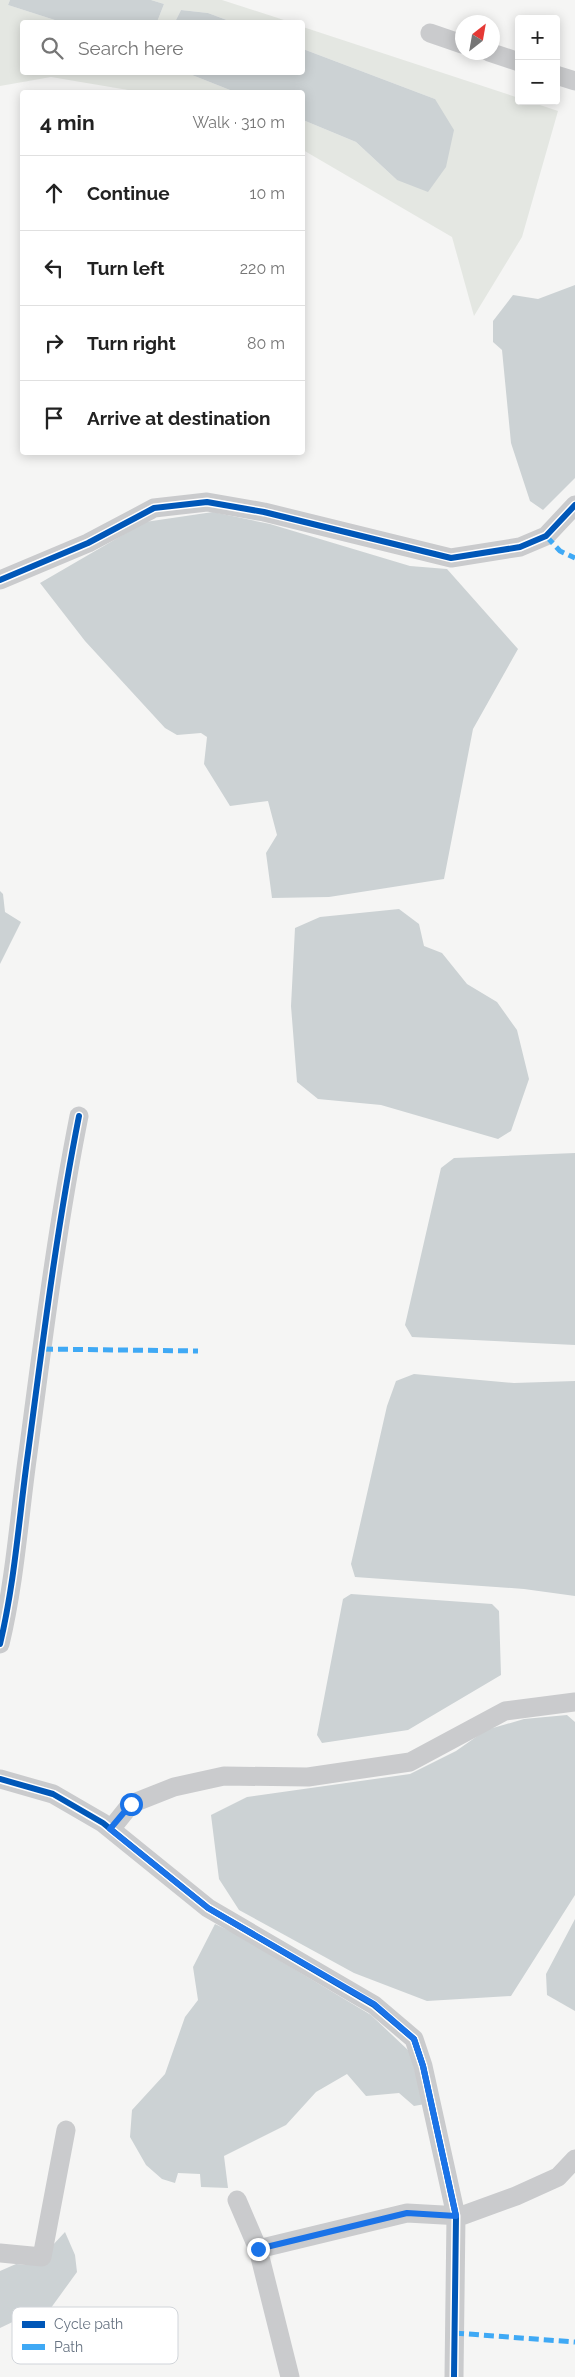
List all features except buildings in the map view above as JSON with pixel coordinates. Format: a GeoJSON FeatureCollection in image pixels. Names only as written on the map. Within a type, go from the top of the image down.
{"type":"FeatureCollection","features":[{"type":"Feature","properties":{"kind":"street"},"geometry":{"type":"LineString","coordinates":[[430,33],[455,42]]}},
{"type":"Feature","properties":{"kind":"street"},"geometry":{"type":"LineString","coordinates":[[500,56],[515,61]]}},
{"type":"Feature","properties":{"kind":"street"},"geometry":{"type":"LineString","coordinates":[[560,76],[575,81]]}},
{"type":"Feature","properties":{"kind":"street"},"geometry":{"type":"LineString","coordinates":[[0,580],[88,543],[154,508],[207,502],[264,512],[451,558],[520,547],[546,536],[575,505]]}},
{"type":"Feature","properties":{"kind":"street"},"geometry":{"type":"LineString","coordinates":[[0,1644],[11,1600],[28,1452],[67,1176],[79,1116]]}},
{"type":"Feature","properties":{"kind":"street"},"geometry":{"type":"LineString","coordinates":[[110,1829],[131,1804],[174,1787],[224,1776],[308,1776],[410,1762],[505,1711],[575,1702]]}},
{"type":"Feature","properties":{"kind":"street"},"geometry":{"type":"LineString","coordinates":[[0,1779],[53,1794],[103,1823],[208,1908],[374,2004],[414,2039],[423,2066],[456,2216],[454,2377]]}},
{"type":"Feature","properties":{"kind":"street"},"geometry":{"type":"LineString","coordinates":[[0,2253],[42,2257],[66,2130]]}},
{"type":"Feature","properties":{"kind":"street"},"geometry":{"type":"LineString","coordinates":[[258,2249],[407,2213],[456,2216],[516,2196],[558,2177],[575,2159]]}},
{"type":"Feature","properties":{"kind":"street"},"geometry":{"type":"LineString","coordinates":[[237,2200],[258,2249],[290,2377]]}},
{"type":"Feature","properties":{"kind":"shaded area"},"geometry":{"type":"Polygon","coordinates":[[[0,0],[10,0],[8,5],[55,20],[20,20],[20,75],[192,75],[230,90],[128,90],[51,77],[0,86],[0,0]]]}},
{"type":"Feature","properties":{"kind":"shaded area"},"geometry":{"type":"Polygon","coordinates":[[[10,0],[151,0],[164,4],[158,20],[55,20],[8,5],[10,0]]]}},
{"type":"Feature","properties":{"kind":"shaded area"},"geometry":{"type":"Polygon","coordinates":[[[151,0],[222,0],[284,20],[227,20],[208,13],[181,10],[176,20],[158,20],[164,4],[151,0]]]}},
{"type":"Feature","properties":{"kind":"shaded area"},"geometry":{"type":"Polygon","coordinates":[[[181,10],[208,13],[227,20],[176,20],[181,10]]]}},
{"type":"Feature","properties":{"kind":"shaded area"},"geometry":{"type":"Polygon","coordinates":[[[305,28],[515,97],[515,105],[540,105],[558,111],[522,237],[474,316],[452,237],[305,151],[305,121],[356,142],[397,180],[435,99],[305,50],[305,28]]]}},
{"type":"Feature","properties":{"kind":"shaded area"},"geometry":{"type":"Polygon","coordinates":[[[305,50],[435,99],[454,130],[446,167],[428,192],[397,180],[356,142],[305,121],[305,90],[230,90],[192,75],[305,75],[305,50]]]}},
{"type":"Feature","properties":{"kind":"shaded area"},"geometry":{"type":"Polygon","coordinates":[[[575,285],[575,478],[543,510],[530,501],[511,443],[502,350],[493,342],[493,321],[513,295],[538,299],[575,285]]]}},
{"type":"Feature","properties":{"kind":"shaded area"},"geometry":{"type":"Polygon","coordinates":[[[213,512],[270,524],[410,566],[447,569],[518,649],[473,729],[444,879],[329,897],[272,898],[266,853],[277,835],[268,801],[230,806],[204,764],[207,737],[201,733],[177,735],[165,728],[85,641],[40,583],[145,522],[213,512]]]}},
{"type":"Feature","properties":{"kind":"shaded area"},"geometry":{"type":"Polygon","coordinates":[[[0,891],[3,894],[5,912],[21,922],[0,964],[0,891]]]}},
{"type":"Feature","properties":{"kind":"shaded area"},"geometry":{"type":"Polygon","coordinates":[[[399,909],[419,924],[424,946],[442,953],[467,984],[497,1002],[517,1030],[529,1079],[511,1131],[498,1139],[381,1105],[318,1099],[297,1082],[291,1006],[295,928],[320,917],[399,909]]]}},
{"type":"Feature","properties":{"kind":"shaded area"},"geometry":{"type":"Polygon","coordinates":[[[575,1153],[575,1345],[412,1337],[405,1325],[441,1168],[454,1158],[575,1153]]]}},
{"type":"Feature","properties":{"kind":"shaded area"},"geometry":{"type":"Polygon","coordinates":[[[414,1374],[514,1383],[575,1381],[575,1596],[524,1589],[355,1577],[351,1564],[387,1406],[396,1381],[414,1374]]]}},
{"type":"Feature","properties":{"kind":"shaded area"},"geometry":{"type":"Polygon","coordinates":[[[351,1594],[492,1604],[499,1611],[501,1675],[408,1730],[322,1743],[317,1735],[343,1599],[351,1594]]]}},
{"type":"Feature","properties":{"kind":"shaded area"},"geometry":{"type":"Polygon","coordinates":[[[567,1715],[575,1722],[575,1895],[511,1996],[427,2001],[354,1973],[239,1910],[219,1879],[211,1815],[247,1797],[410,1774],[456,1751],[486,1730],[524,1719],[567,1715]]]}},
{"type":"Feature","properties":{"kind":"shaded area"},"geometry":{"type":"Polygon","coordinates":[[[575,1919],[575,2011],[547,1995],[546,1974],[575,1919]]]}},
{"type":"Feature","properties":{"kind":"shaded area"},"geometry":{"type":"Polygon","coordinates":[[[215,1924],[234,1933],[371,2015],[409,2051],[425,2104],[414,2106],[399,2093],[366,2096],[347,2074],[316,2092],[286,2125],[224,2156],[228,2188],[201,2187],[200,2174],[178,2173],[175,2183],[162,2179],[146,2165],[130,2137],[132,2110],[165,2074],[185,2017],[198,2000],[193,1967],[215,1924]]]}},
{"type":"Feature","properties":{"kind":"shaded area"},"geometry":{"type":"Polygon","coordinates":[[[65,2232],[75,2255],[77,2272],[52,2307],[12,2307],[12,2322],[0,2328],[0,2271],[16,2264],[28,2265],[47,2261],[51,2247],[65,2232]]]}},
{"type":"Feature","properties":{"kind":"marked path"},"geometry":{"type":"LineString","coordinates":[[546,536],[560,551],[575,558]]}},
{"type":"Feature","properties":{"kind":"marked path"},"geometry":{"type":"LineString","coordinates":[[43,1349],[198,1351]]}},
{"type":"Feature","properties":{"kind":"marked path"},"geometry":{"type":"LineString","coordinates":[[454,2333],[575,2342]]}},
{"type":"Feature","properties":{"kind":"cycle path"},"geometry":{"type":"LineString","coordinates":[[0,580],[88,543],[154,508],[207,502],[264,512],[451,558],[520,547],[546,536],[575,505]]}},
{"type":"Feature","properties":{"kind":"cycle path"},"geometry":{"type":"LineString","coordinates":[[0,1644],[13,1573],[57,1242],[79,1116]]}},
{"type":"Feature","properties":{"kind":"cycle path"},"geometry":{"type":"LineString","coordinates":[[0,1779],[53,1794],[103,1823],[208,1908],[374,2005],[414,2039],[423,2066],[456,2216],[454,2377]]}},
{"type":"Feature","properties":{"kind":"route"},"geometry":{"type":"LineString","coordinates":[[131,1804],[110,1829],[208,1908],[374,2004],[414,2039],[423,2066],[456,2216],[407,2213],[258,2249]]}}]}
